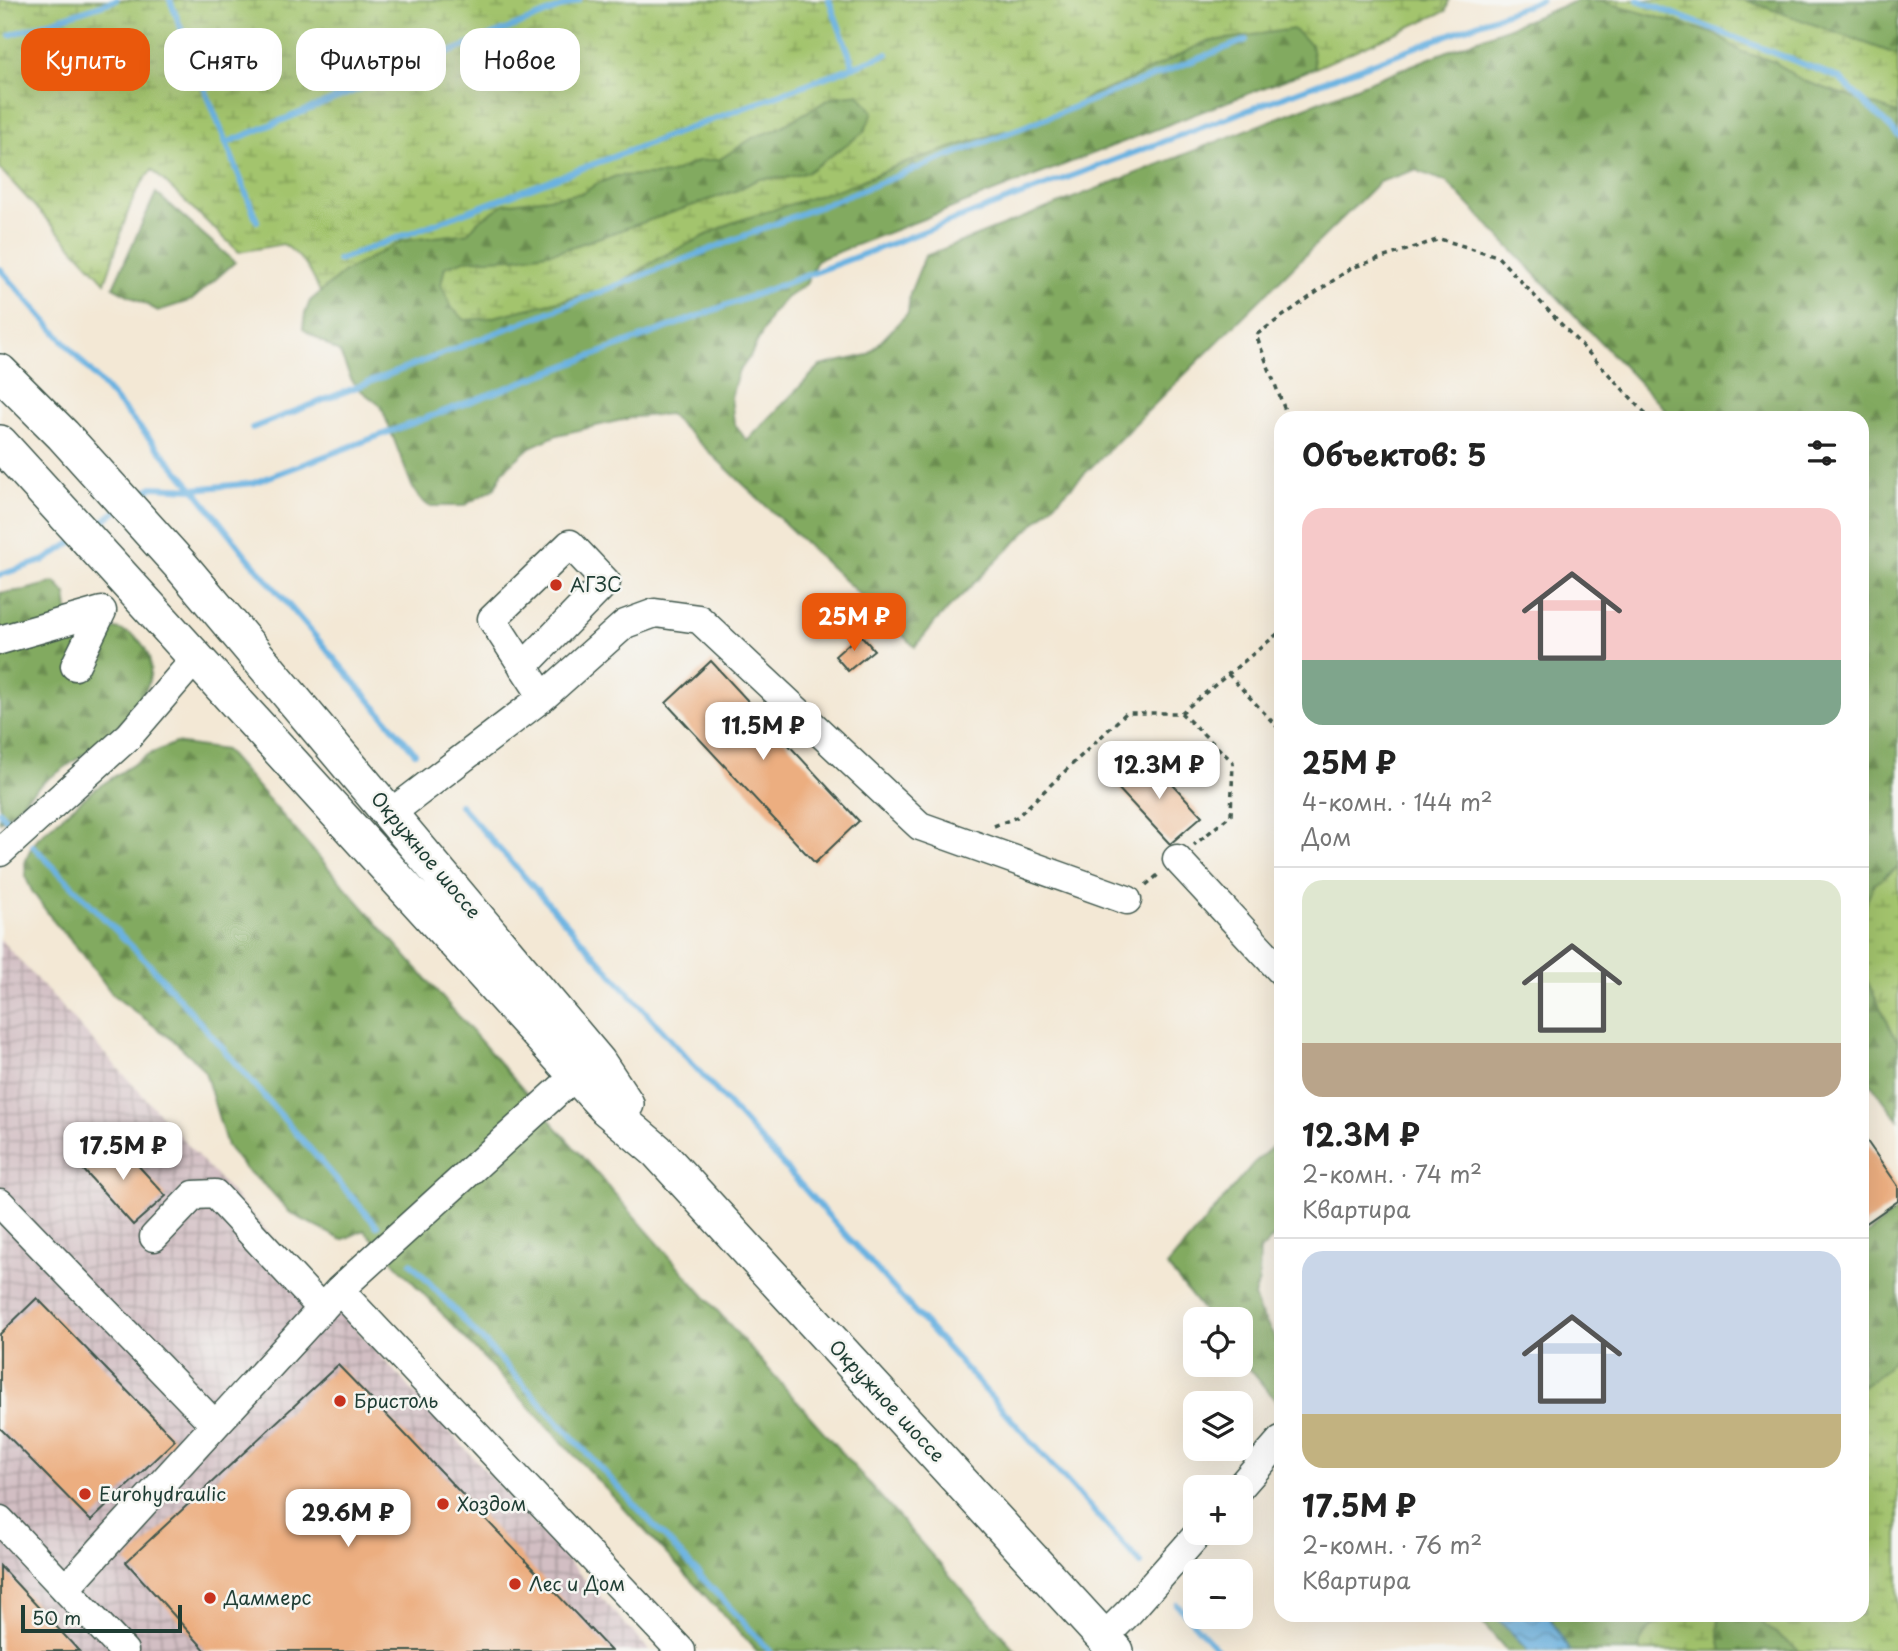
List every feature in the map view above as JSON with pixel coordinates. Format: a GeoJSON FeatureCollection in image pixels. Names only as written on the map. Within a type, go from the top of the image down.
{"type":"FeatureCollection","features":[{"type":"Feature","properties":{"kind":"main road","name":"Окружное шоссе"},"geometry":{"type":"LineString","coordinates":[[0,372],[63,435],[183,568],[391,813],[598,1062],[657,1151]]}},
{"type":"Feature","properties":{"kind":"main road","name":"Окружное шоссе"},"geometry":{"type":"LineString","coordinates":[[10,454],[606,1108],[657,1151],[1110,1644]]}},
{"type":"Feature","properties":{"kind":"lane"},"geometry":{"type":"LineString","coordinates":[[0,640],[102,611],[75,666]]}},
{"type":"Feature","properties":{"kind":"lane"},"geometry":{"type":"LineString","coordinates":[[391,813],[543,696],[625,624],[655,612],[699,619],[920,826],[1127,900]]}},
{"type":"Feature","properties":{"kind":"lane"},"geometry":{"type":"LineString","coordinates":[[0,852],[129,736],[196,658]]}},
{"type":"Feature","properties":{"kind":"lane"},"geometry":{"type":"LineString","coordinates":[[523,667],[543,696]]}},
{"type":"Feature","properties":{"kind":"lane"},"geometry":{"type":"LineString","coordinates":[[1177,859],[1274,963]]}},
{"type":"Feature","properties":{"kind":"lane"},"geometry":{"type":"LineString","coordinates":[[65,1589],[331,1299],[576,1074]]}},
{"type":"Feature","properties":{"kind":"lane"},"geometry":{"type":"LineString","coordinates":[[154,1237],[194,1195],[215,1194],[331,1299],[681,1651]]}},
{"type":"Feature","properties":{"kind":"lane"},"geometry":{"type":"LineString","coordinates":[[0,1203],[215,1425]]}},
{"type":"Feature","properties":{"kind":"lane"},"geometry":{"type":"LineString","coordinates":[[1250,1475],[1274,1448]]}},
{"type":"Feature","properties":{"kind":"lane"},"geometry":{"type":"LineString","coordinates":[[0,1520],[124,1651]]}},
{"type":"Feature","properties":{"kind":"lane"},"geometry":{"type":"LineString","coordinates":[[1110,1644],[1129,1612],[1188,1545]]}},
{"type":"Feature","properties":{"kind":"path"},"geometry":{"type":"LineString","coordinates":[[1285,411],[1256,335],[1351,268],[1440,239],[1497,256],[1643,411]]}},
{"type":"Feature","properties":{"kind":"path"},"geometry":{"type":"LineString","coordinates":[[960,840],[1017,817],[1126,713],[1181,713],[1274,637]]}},
{"type":"Feature","properties":{"kind":"path"},"geometry":{"type":"LineString","coordinates":[[1228,674],[1274,723]]}},
{"type":"Feature","properties":{"kind":"path"},"geometry":{"type":"LineString","coordinates":[[1127,900],[1231,815],[1233,762],[1181,713]]}},
{"type":"Feature","properties":{"kind":"shaded area"},"geometry":{"type":"Polygon","coordinates":[[[0,939],[650,1651],[0,1651],[0,939]]]}},
{"type":"Feature","properties":{"kind":"green space"},"geometry":{"type":"Polygon","coordinates":[[[0,0],[1449,0],[1446,11],[1315,68],[1311,44],[1293,29],[1205,42],[1121,84],[1091,95],[1068,110],[1020,128],[896,166],[848,186],[731,223],[599,291],[489,318],[465,320],[452,308],[441,285],[445,267],[465,260],[516,258],[560,251],[738,190],[758,179],[786,178],[808,172],[864,132],[873,112],[859,94],[833,97],[775,130],[754,137],[720,159],[698,161],[669,174],[616,176],[583,193],[504,204],[477,222],[468,233],[401,241],[344,272],[320,292],[306,265],[290,249],[283,244],[239,252],[152,170],[129,209],[105,282],[0,169],[0,0]]]}},
{"type":"Feature","properties":{"kind":"green space"},"geometry":{"type":"Polygon","coordinates":[[[1578,0],[1597,0],[1713,33],[1742,52],[1775,62],[1801,80],[1898,113],[1898,868],[1886,874],[1869,897],[1869,411],[1666,411],[1447,182],[1415,170],[1379,182],[936,621],[915,647],[669,414],[635,417],[557,435],[530,447],[503,471],[495,488],[463,506],[429,506],[419,498],[412,486],[381,406],[351,379],[340,353],[303,329],[310,301],[344,272],[401,241],[468,233],[477,222],[504,204],[583,193],[616,176],[669,174],[698,161],[720,159],[754,137],[775,130],[833,97],[859,94],[874,112],[864,132],[808,172],[786,178],[758,179],[738,190],[560,251],[516,258],[465,260],[445,267],[441,285],[465,320],[489,318],[599,291],[731,223],[1068,110],[1091,95],[1121,84],[1205,42],[1293,29],[1311,44],[1315,68],[817,260],[806,284],[786,298],[771,315],[751,355],[738,373],[731,397],[734,423],[747,441],[820,366],[868,355],[908,313],[910,293],[925,256],[1578,0]]]}},
{"type":"Feature","properties":{"kind":"green space"},"geometry":{"type":"Polygon","coordinates":[[[1597,0],[1745,0],[1898,55],[1898,113],[1801,80],[1775,62],[1742,52],[1713,33],[1597,0]]]}},
{"type":"Feature","properties":{"kind":"green space"},"geometry":{"type":"Polygon","coordinates":[[[1745,0],[1898,0],[1898,55],[1745,0]]]}},
{"type":"Feature","properties":{"kind":"green space"},"geometry":{"type":"Polygon","coordinates":[[[156,193],[235,262],[192,300],[158,311],[113,287],[156,193]]]}},
{"type":"Feature","properties":{"kind":"green space"},"geometry":{"type":"Polygon","coordinates":[[[55,582],[66,594],[73,626],[108,628],[128,633],[144,647],[149,658],[150,677],[143,695],[131,713],[114,730],[44,782],[0,822],[0,593],[55,582]]]}},
{"type":"Feature","properties":{"kind":"green space"},"geometry":{"type":"Polygon","coordinates":[[[175,743],[225,750],[1016,1651],[757,1651],[364,1230],[342,1240],[290,1213],[270,1190],[245,1169],[227,1146],[205,1072],[173,1040],[113,995],[82,953],[55,923],[26,878],[25,863],[38,838],[95,789],[148,755],[175,743]]]}},
{"type":"Feature","properties":{"kind":"green space"},"geometry":{"type":"Polygon","coordinates":[[[1898,868],[1898,1043],[1869,985],[1869,895],[1874,884],[1898,868]]]}},
{"type":"Feature","properties":{"kind":"green space"},"geometry":{"type":"Polygon","coordinates":[[[1869,985],[1898,1043],[1898,1119],[1869,1081],[1869,985]]]}},
{"type":"Feature","properties":{"kind":"green space"},"geometry":{"type":"Polygon","coordinates":[[[1274,1145],[1274,1237],[1260,1251],[1259,1281],[1254,1296],[1259,1311],[1274,1336],[1274,1399],[1253,1373],[1253,1307],[1200,1307],[1167,1266],[1253,1164],[1274,1145]]]}},
{"type":"Feature","properties":{"kind":"green space"},"geometry":{"type":"Polygon","coordinates":[[[1898,1210],[1898,1353],[1883,1372],[1869,1382],[1869,1233],[1898,1210]]]}},
{"type":"Feature","properties":{"kind":"green space"},"geometry":{"type":"Polygon","coordinates":[[[1898,1353],[1898,1651],[1800,1651],[1762,1622],[1869,1622],[1869,1382],[1883,1372],[1898,1353]]]}},
{"type":"Feature","properties":{"kind":"green space"},"geometry":{"type":"Polygon","coordinates":[[[1482,1622],[1657,1622],[1644,1635],[1639,1651],[1507,1651],[1482,1622]]]}},
{"type":"Feature","properties":{"kind":"green space"},"geometry":{"type":"Polygon","coordinates":[[[1657,1622],[1719,1622],[1722,1651],[1639,1651],[1644,1635],[1657,1622]]]}},
{"type":"Feature","properties":{"kind":"green space"},"geometry":{"type":"Polygon","coordinates":[[[1719,1622],[1762,1622],[1800,1651],[1722,1651],[1719,1622]]]}},
{"type":"Feature","properties":{"kind":"water"},"geometry":{"type":"Polygon","coordinates":[[[1501,1622],[1552,1622],[1570,1651],[1528,1651],[1501,1622]]]}},
{"type":"Feature","properties":{"kind":"building"},"geometry":{"type":"Polygon","coordinates":[[[860,634],[874,650],[848,671],[835,656],[860,634]]]}},
{"type":"Feature","properties":{"kind":"building"},"geometry":{"type":"Polygon","coordinates":[[[711,661],[859,821],[815,863],[666,703],[711,661]]]}},
{"type":"Feature","properties":{"kind":"building"},"geometry":{"type":"Polygon","coordinates":[[[1147,757],[1202,816],[1170,844],[1116,786],[1147,757]]]}},
{"type":"Feature","properties":{"kind":"building"},"geometry":{"type":"Polygon","coordinates":[[[113,1138],[166,1196],[133,1225],[81,1167],[113,1138]]]}},
{"type":"Feature","properties":{"kind":"building"},"geometry":{"type":"Polygon","coordinates":[[[1869,1144],[1898,1186],[1898,1201],[1869,1221],[1869,1144]]]}},
{"type":"Feature","properties":{"kind":"building"},"geometry":{"type":"Polygon","coordinates":[[[37,1298],[175,1440],[91,1521],[0,1428],[0,1334],[37,1298]]]}},
{"type":"Feature","properties":{"kind":"building"},"geometry":{"type":"Polygon","coordinates":[[[338,1365],[611,1651],[206,1651],[126,1562],[338,1365]]]}},
{"type":"Feature","properties":{"kind":"building"},"geometry":{"type":"Polygon","coordinates":[[[0,1566],[79,1651],[0,1651],[0,1566]]]}},
{"type":"Feature","properties":{"kind":"waterway"},"geometry":{"type":"LineString","coordinates":[[10,35],[116,0]]}},
{"type":"Feature","properties":{"kind":"waterway"},"geometry":{"type":"LineString","coordinates":[[170,0],[257,221]]}},
{"type":"Feature","properties":{"kind":"waterway"},"geometry":{"type":"LineString","coordinates":[[226,143],[579,0]]}},
{"type":"Feature","properties":{"kind":"waterway"},"geometry":{"type":"LineString","coordinates":[[829,0],[854,67]]}},
{"type":"Feature","properties":{"kind":"waterway"},"geometry":{"type":"LineString","coordinates":[[135,499],[152,487],[194,489],[253,483],[1541,0]]}},
{"type":"Feature","properties":{"kind":"waterway"},"geometry":{"type":"LineString","coordinates":[[1638,0],[1839,78],[1898,135]]}},
{"type":"Feature","properties":{"kind":"waterway"},"geometry":{"type":"LineString","coordinates":[[252,428],[1246,40]]}},
{"type":"Feature","properties":{"kind":"waterway"},"geometry":{"type":"LineString","coordinates":[[338,260],[887,54]]}},
{"type":"Feature","properties":{"kind":"waterway"},"geometry":{"type":"LineString","coordinates":[[0,269],[194,489],[245,554],[415,753]]}},
{"type":"Feature","properties":{"kind":"waterway"},"geometry":{"type":"LineString","coordinates":[[91,529],[117,511]]}},
{"type":"Feature","properties":{"kind":"waterway"},"geometry":{"type":"LineString","coordinates":[[0,575],[45,560],[74,541]]}},
{"type":"Feature","properties":{"kind":"waterway"},"geometry":{"type":"LineString","coordinates":[[460,805],[1141,1564]]}},
{"type":"Feature","properties":{"kind":"waterway"},"geometry":{"type":"LineString","coordinates":[[0,812],[8,821]]}},
{"type":"Feature","properties":{"kind":"waterway"},"geometry":{"type":"LineString","coordinates":[[33,846],[151,966],[377,1226]]}},
{"type":"Feature","properties":{"kind":"waterway"},"geometry":{"type":"LineString","coordinates":[[411,1263],[770,1651]]}},
{"type":"Feature","properties":{"kind":"waterway"},"geometry":{"type":"LineString","coordinates":[[1177,1605],[1219,1651]]}},
{"type":"Feature","properties":{"kind":"place","name":"АГЗС"},"geometry":{"type":"Point","coordinates":[556,585]}},
{"type":"Feature","properties":{"kind":"place","name":"Бристоль"},"geometry":{"type":"Point","coordinates":[340,1401]}},
{"type":"Feature","properties":{"kind":"place","name":"Eurohydraulic"},"geometry":{"type":"Point","coordinates":[85,1494]}},
{"type":"Feature","properties":{"kind":"place","name":"Хоздом"},"geometry":{"type":"Point","coordinates":[443,1504]}},
{"type":"Feature","properties":{"kind":"place","name":"Лес и Дом"},"geometry":{"type":"Point","coordinates":[515,1584]}},
{"type":"Feature","properties":{"kind":"place","name":"Даммерс"},"geometry":{"type":"Point","coordinates":[210,1598]}}]}
